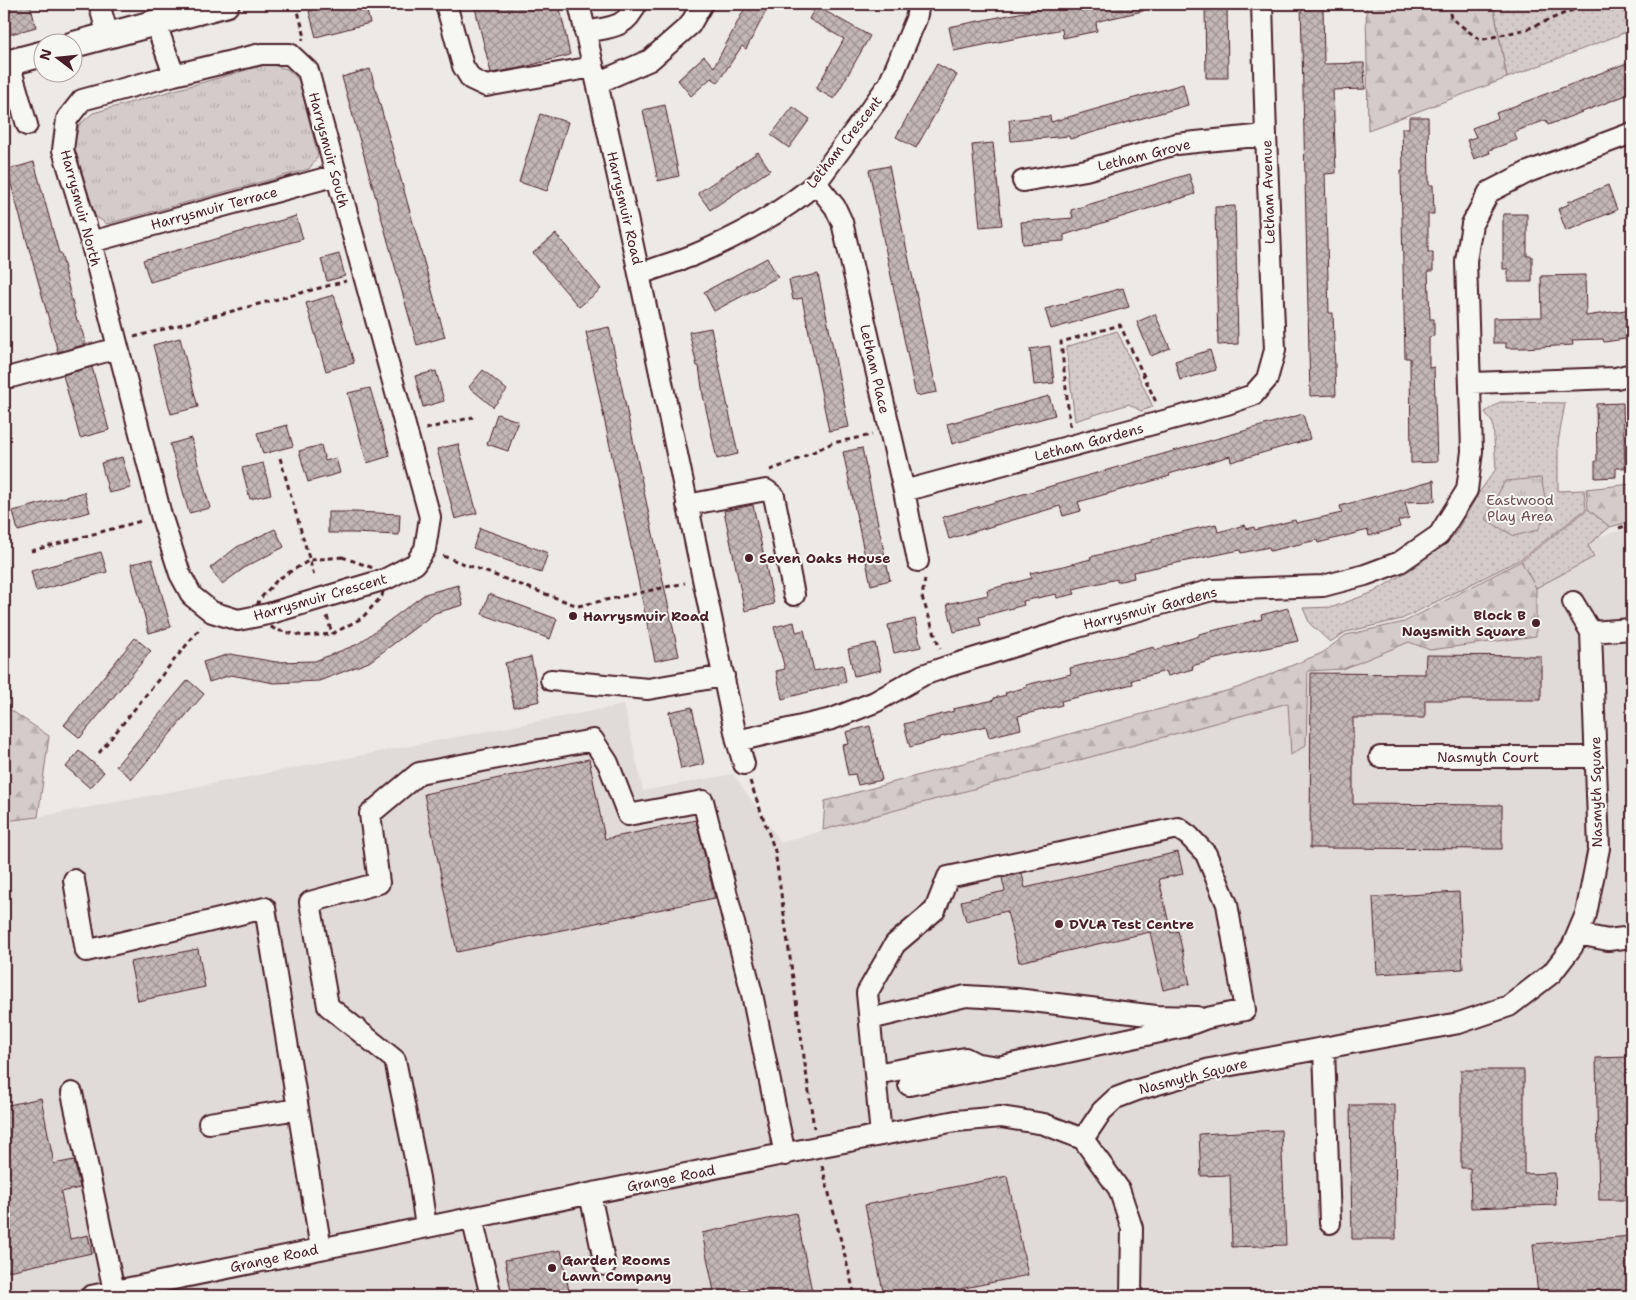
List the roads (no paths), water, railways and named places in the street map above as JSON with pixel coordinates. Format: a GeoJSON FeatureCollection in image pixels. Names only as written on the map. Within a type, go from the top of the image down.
{"type":"FeatureCollection","features":[{"type":"Feature","properties":{"kind":"main road"},"geometry":{"type":"LineString","coordinates":[[82,42],[226,4]]}},
{"type":"Feature","properties":{"kind":"main road"},"geometry":{"type":"LineString","coordinates":[[6,64],[32,57]]}},
{"type":"Feature","properties":{"kind":"street"},"geometry":{"type":"LineString","coordinates":[[99,4],[108,36]]}},
{"type":"Feature","properties":{"kind":"street"},"geometry":{"type":"LineString","coordinates":[[446,4],[464,66],[471,79],[486,86],[595,75],[650,60],[690,25],[702,4]]}},
{"type":"Feature","properties":{"kind":"street","name":"Harrysmuir Road"},"geometry":{"type":"LineString","coordinates":[[579,4],[640,274],[737,741],[744,764]]}},
{"type":"Feature","properties":{"kind":"street"},"geometry":{"type":"LineString","coordinates":[[585,32],[619,26],[632,15],[636,4]]}},
{"type":"Feature","properties":{"kind":"street","name":"Letham Crescent"},"geometry":{"type":"LineString","coordinates":[[640,274],[694,255],[752,227],[805,193],[816,183],[889,84],[916,19],[919,4]]}},
{"type":"Feature","properties":{"kind":"street","name":"Letham Avenue"},"geometry":{"type":"LineString","coordinates":[[1262,4],[1275,350],[1267,379]]}},
{"type":"Feature","properties":{"kind":"street"},"geometry":{"type":"LineString","coordinates":[[156,24],[174,75]]}},
{"type":"Feature","properties":{"kind":"street","name":"Harrysmuir South"},"geometry":{"type":"LineString","coordinates":[[174,75],[261,54],[290,54],[308,71],[406,435],[430,517],[425,549]]}},
{"type":"Feature","properties":{"kind":"street"},"geometry":{"type":"LineString","coordinates":[[6,64],[27,125]]}},
{"type":"Feature","properties":{"kind":"street","name":"Harrysmuir North"},"geometry":{"type":"LineString","coordinates":[[141,436],[91,242],[63,150],[67,119],[82,100],[174,75]]}},
{"type":"Feature","properties":{"kind":"street","name":"Harrysmuir Gardens"},"geometry":{"type":"LineString","coordinates":[[737,741],[832,719],[875,702],[922,675],[1070,629],[1212,590],[1323,586],[1365,575],[1400,562],[1439,535],[1467,490],[1472,451],[1466,261],[1472,224],[1489,192],[1528,172],[1632,134]]}},
{"type":"Feature","properties":{"kind":"street","name":"Letham Grove"},"geometry":{"type":"LineString","coordinates":[[1023,181],[1086,170],[1176,144],[1266,135]]}},
{"type":"Feature","properties":{"kind":"street","name":"Harrysmuir Terrace"},"geometry":{"type":"LineString","coordinates":[[91,242],[336,175]]}},
{"type":"Feature","properties":{"kind":"street","name":"Letham Place"},"geometry":{"type":"LineString","coordinates":[[816,183],[835,207],[842,222],[904,491],[918,561]]}},
{"type":"Feature","properties":{"kind":"street"},"geometry":{"type":"LineString","coordinates":[[11,377],[117,345]]}},
{"type":"Feature","properties":{"kind":"street"},"geometry":{"type":"LineString","coordinates":[[1470,383],[1616,378],[1632,374]]}},
{"type":"Feature","properties":{"kind":"street","name":"Letham Gardens"},"geometry":{"type":"LineString","coordinates":[[904,491],[1072,447],[1254,395],[1267,379]]}},
{"type":"Feature","properties":{"kind":"street","name":"Harrysmuir Crescent"},"geometry":{"type":"LineString","coordinates":[[141,436],[161,515],[180,574],[192,596],[212,612],[238,620],[268,614],[386,580],[415,564],[425,549]]}},
{"type":"Feature","properties":{"kind":"street"},"geometry":{"type":"LineString","coordinates":[[687,505],[766,490],[774,496],[794,595]]}},
{"type":"Feature","properties":{"kind":"street"},"geometry":{"type":"LineString","coordinates":[[1572,602],[1591,632],[1632,629]]}},
{"type":"Feature","properties":{"kind":"street","name":"Nasmyth Square"},"geometry":{"type":"LineString","coordinates":[[1083,1139],[1102,1111],[1116,1098],[1136,1090],[1210,1069],[1459,1022],[1509,1006],[1552,973],[1572,947],[1586,914],[1599,848],[1591,632]]}},
{"type":"Feature","properties":{"kind":"street"},"geometry":{"type":"LineString","coordinates":[[551,680],[648,689],[724,676]]}},
{"type":"Feature","properties":{"kind":"street"},"geometry":{"type":"LineString","coordinates":[[426,1227],[419,1178],[395,1060],[328,1006],[310,902],[379,883],[370,814],[418,773],[593,740],[608,763],[628,815],[703,801],[752,994],[785,1155]]}},
{"type":"Feature","properties":{"kind":"street","name":"Nasmyth Court"},"geometry":{"type":"LineString","coordinates":[[1380,757],[1596,756]]}},
{"type":"Feature","properties":{"kind":"street"},"geometry":{"type":"LineString","coordinates":[[881,1135],[868,993],[895,944],[935,910],[948,877],[1178,828],[1189,836],[1206,854],[1227,904],[1245,1010],[1207,1018],[1183,1028],[909,1084]]}},
{"type":"Feature","properties":{"kind":"street"},"geometry":{"type":"LineString","coordinates":[[74,880],[86,950],[265,908],[321,1249]]}},
{"type":"Feature","properties":{"kind":"street"},"geometry":{"type":"LineString","coordinates":[[1578,934],[1608,940],[1632,937]]}},
{"type":"Feature","properties":{"kind":"street"},"geometry":{"type":"LineString","coordinates":[[870,1019],[966,996],[1016,999],[1156,1016],[1207,1018]]}},
{"type":"Feature","properties":{"kind":"street"},"geometry":{"type":"LineString","coordinates":[[1324,1048],[1330,1223]]}},
{"type":"Feature","properties":{"kind":"street"},"geometry":{"type":"LineString","coordinates":[[875,1074],[965,1058],[977,1064],[998,1067]]}},
{"type":"Feature","properties":{"kind":"street"},"geometry":{"type":"LineString","coordinates":[[72,1092],[114,1291]]}},
{"type":"Feature","properties":{"kind":"street"},"geometry":{"type":"LineString","coordinates":[[209,1124],[298,1109]]}},
{"type":"Feature","properties":{"kind":"street","name":"Grange Road"},"geometry":{"type":"LineString","coordinates":[[91,1296],[114,1291],[170,1288],[321,1249],[817,1147],[956,1121],[1001,1117],[1044,1124],[1083,1139]]}},
{"type":"Feature","properties":{"kind":"street"},"geometry":{"type":"LineString","coordinates":[[1083,1139],[1119,1189],[1132,1228],[1131,1296]]}},
{"type":"Feature","properties":{"kind":"street"},"geometry":{"type":"LineString","coordinates":[[590,1194],[605,1265]]}},
{"type":"Feature","properties":{"kind":"street"},"geometry":{"type":"LineString","coordinates":[[472,1218],[491,1296]]}},
{"type":"Feature","properties":{"kind":"place","name":"Seven Oaks House"},"geometry":{"type":"Point","coordinates":[749,558]}},
{"type":"Feature","properties":{"kind":"place","name":"Harrysmuir Road"},"geometry":{"type":"Point","coordinates":[573,616]}},
{"type":"Feature","properties":{"kind":"place","name":"Block B Naysmith Square"},"geometry":{"type":"Point","coordinates":[1536,623]}},
{"type":"Feature","properties":{"kind":"place","name":"DVLA Test Centre"},"geometry":{"type":"Point","coordinates":[1059,924]}},
{"type":"Feature","properties":{"kind":"place","name":"Garden Rooms Lawn Company"},"geometry":{"type":"Point","coordinates":[552,1268]}},
{"type":"Feature","properties":{"kind":"park label","name":"Eastwood Play Area"},"geometry":{"type":"Point","coordinates":[1520,508]}}]}
